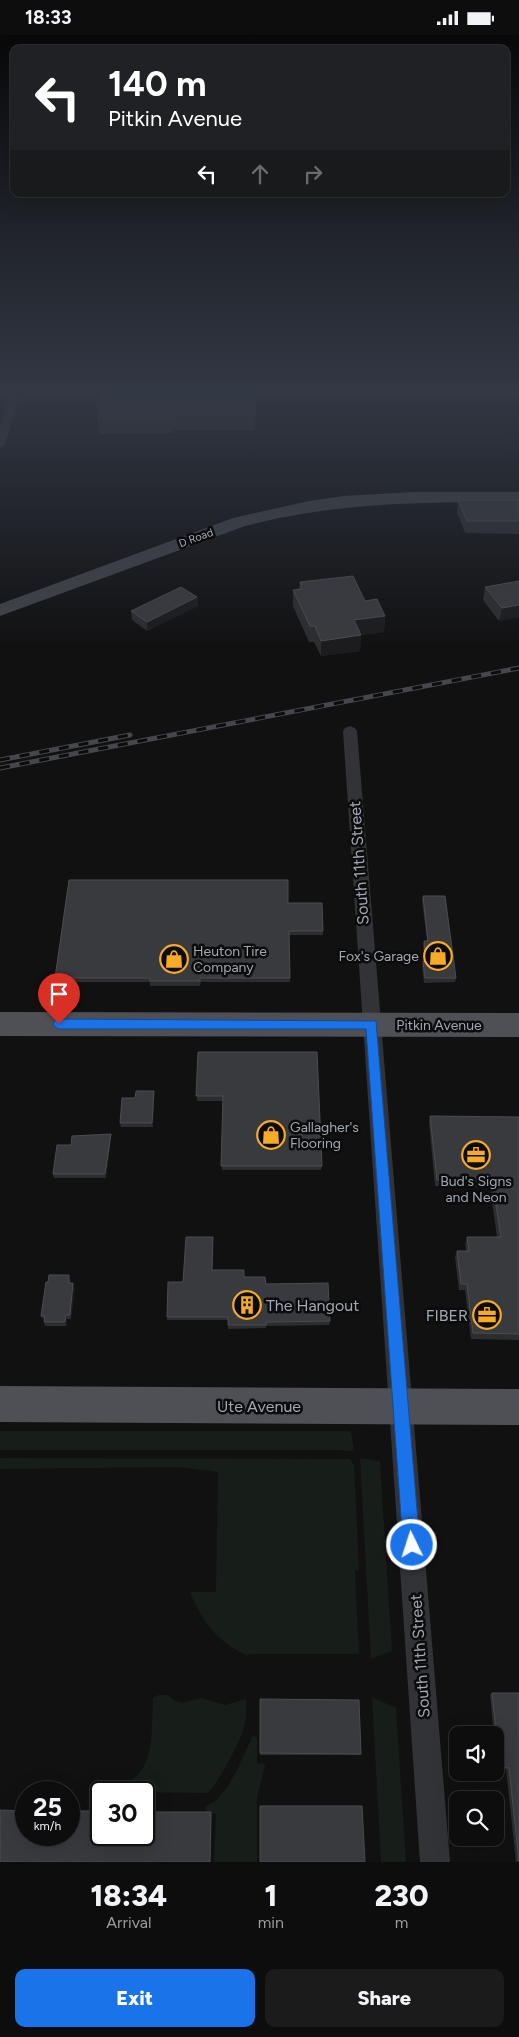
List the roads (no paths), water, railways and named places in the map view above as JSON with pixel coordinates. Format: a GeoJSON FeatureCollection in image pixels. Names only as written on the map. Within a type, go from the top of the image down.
{"type":"FeatureCollection","features":[{"type":"Feature","properties":{"kind":"main road","name":"Pitkin Avenue"},"geometry":{"type":"LineString","coordinates":[[0,1024],[519,1025]]}},
{"type":"Feature","properties":{"kind":"main road","name":"Ute Avenue"},"geometry":{"type":"LineString","coordinates":[[0,1404],[519,1407]]}},
{"type":"Feature","properties":{"kind":"street","name":"D Road"},"geometry":{"type":"LineString","coordinates":[[1,607],[239,522],[273,512],[322,503],[373,498],[519,497]]}},
{"type":"Feature","properties":{"kind":"street","name":"South 11th Street"},"geometry":{"type":"LineString","coordinates":[[350,731],[435,1862]]}},
{"type":"Feature","properties":{"kind":"railway"},"geometry":{"type":"LineString","coordinates":[[0,768],[519,668]]}},
{"type":"Feature","properties":{"kind":"railway"},"geometry":{"type":"LineString","coordinates":[[0,760],[130,735]]}},
{"type":"Feature","properties":{"kind":"place","name":"Fox's Garage"},"geometry":{"type":"Point","coordinates":[438,956]}},
{"type":"Feature","properties":{"kind":"place","name":"Heuton Tire Company"},"geometry":{"type":"Point","coordinates":[174,959]}},
{"type":"Feature","properties":{"kind":"place","name":"Gallagher's Flooring"},"geometry":{"type":"Point","coordinates":[271,1135]}},
{"type":"Feature","properties":{"kind":"place","name":"Bud's Signs and Neon"},"geometry":{"type":"Point","coordinates":[476,1155]}},
{"type":"Feature","properties":{"kind":"place","name":"The Hangout"},"geometry":{"type":"Point","coordinates":[247,1305]}},
{"type":"Feature","properties":{"kind":"place","name":"FIBER"},"geometry":{"type":"Point","coordinates":[487,1315]}}]}
